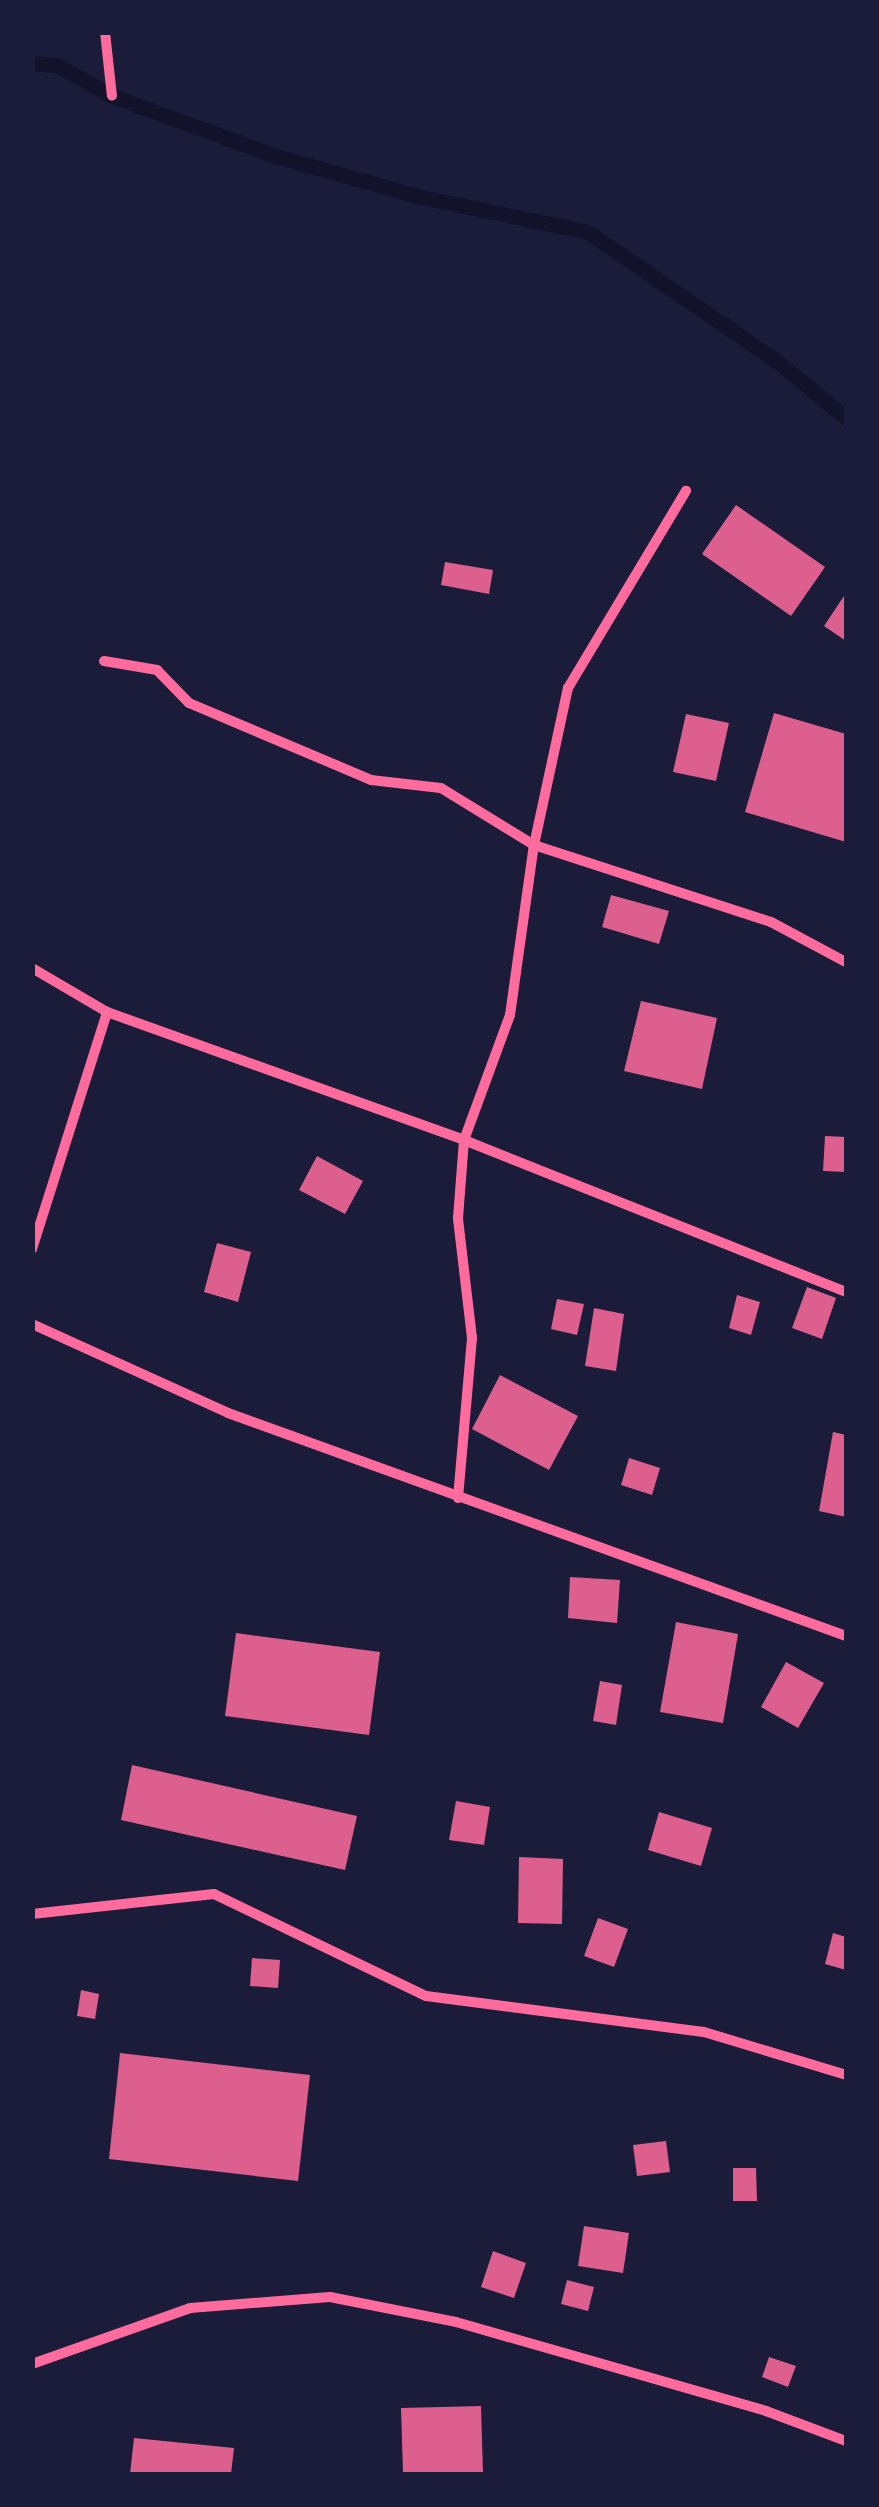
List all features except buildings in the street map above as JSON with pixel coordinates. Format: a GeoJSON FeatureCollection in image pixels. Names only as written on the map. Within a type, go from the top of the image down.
{"type":"FeatureCollection","features":[{"type":"Feature","properties":{"kind":"street"},"geometry":{"type":"LineString","coordinates":[[105,32],[112,96]]}},
{"type":"Feature","properties":{"kind":"street"},"geometry":{"type":"LineString","coordinates":[[458,1498],[472,1338],[458,1218],[464,1140],[510,1015],[534,846],[568,688],[686,492]]}},
{"type":"Feature","properties":{"kind":"street"},"geometry":{"type":"LineString","coordinates":[[104,662],[157,670],[189,703],[371,780],[442,788],[534,846],[771,922],[846,962]]}},
{"type":"Feature","properties":{"kind":"street"},"geometry":{"type":"LineString","coordinates":[[32,968],[107,1012],[464,1140],[846,1292]]}},
{"type":"Feature","properties":{"kind":"street"},"geometry":{"type":"LineString","coordinates":[[32,1248],[107,1012]]}},
{"type":"Feature","properties":{"kind":"street"},"geometry":{"type":"LineString","coordinates":[[32,1324],[228,1413],[846,1636]]}},
{"type":"Feature","properties":{"kind":"street"},"geometry":{"type":"LineString","coordinates":[[32,1914],[214,1894],[426,1996],[704,2032],[846,2075]]}},
{"type":"Feature","properties":{"kind":"street"},"geometry":{"type":"LineString","coordinates":[[32,2364],[190,2308],[330,2297],[474,2327],[846,2440]]}},
{"type":"Feature","properties":{"kind":"waterway"},"geometry":{"type":"LineString","coordinates":[[32,63],[57,65],[112,96],[276,156],[421,197],[588,232],[778,362],[846,418]]}}]}
